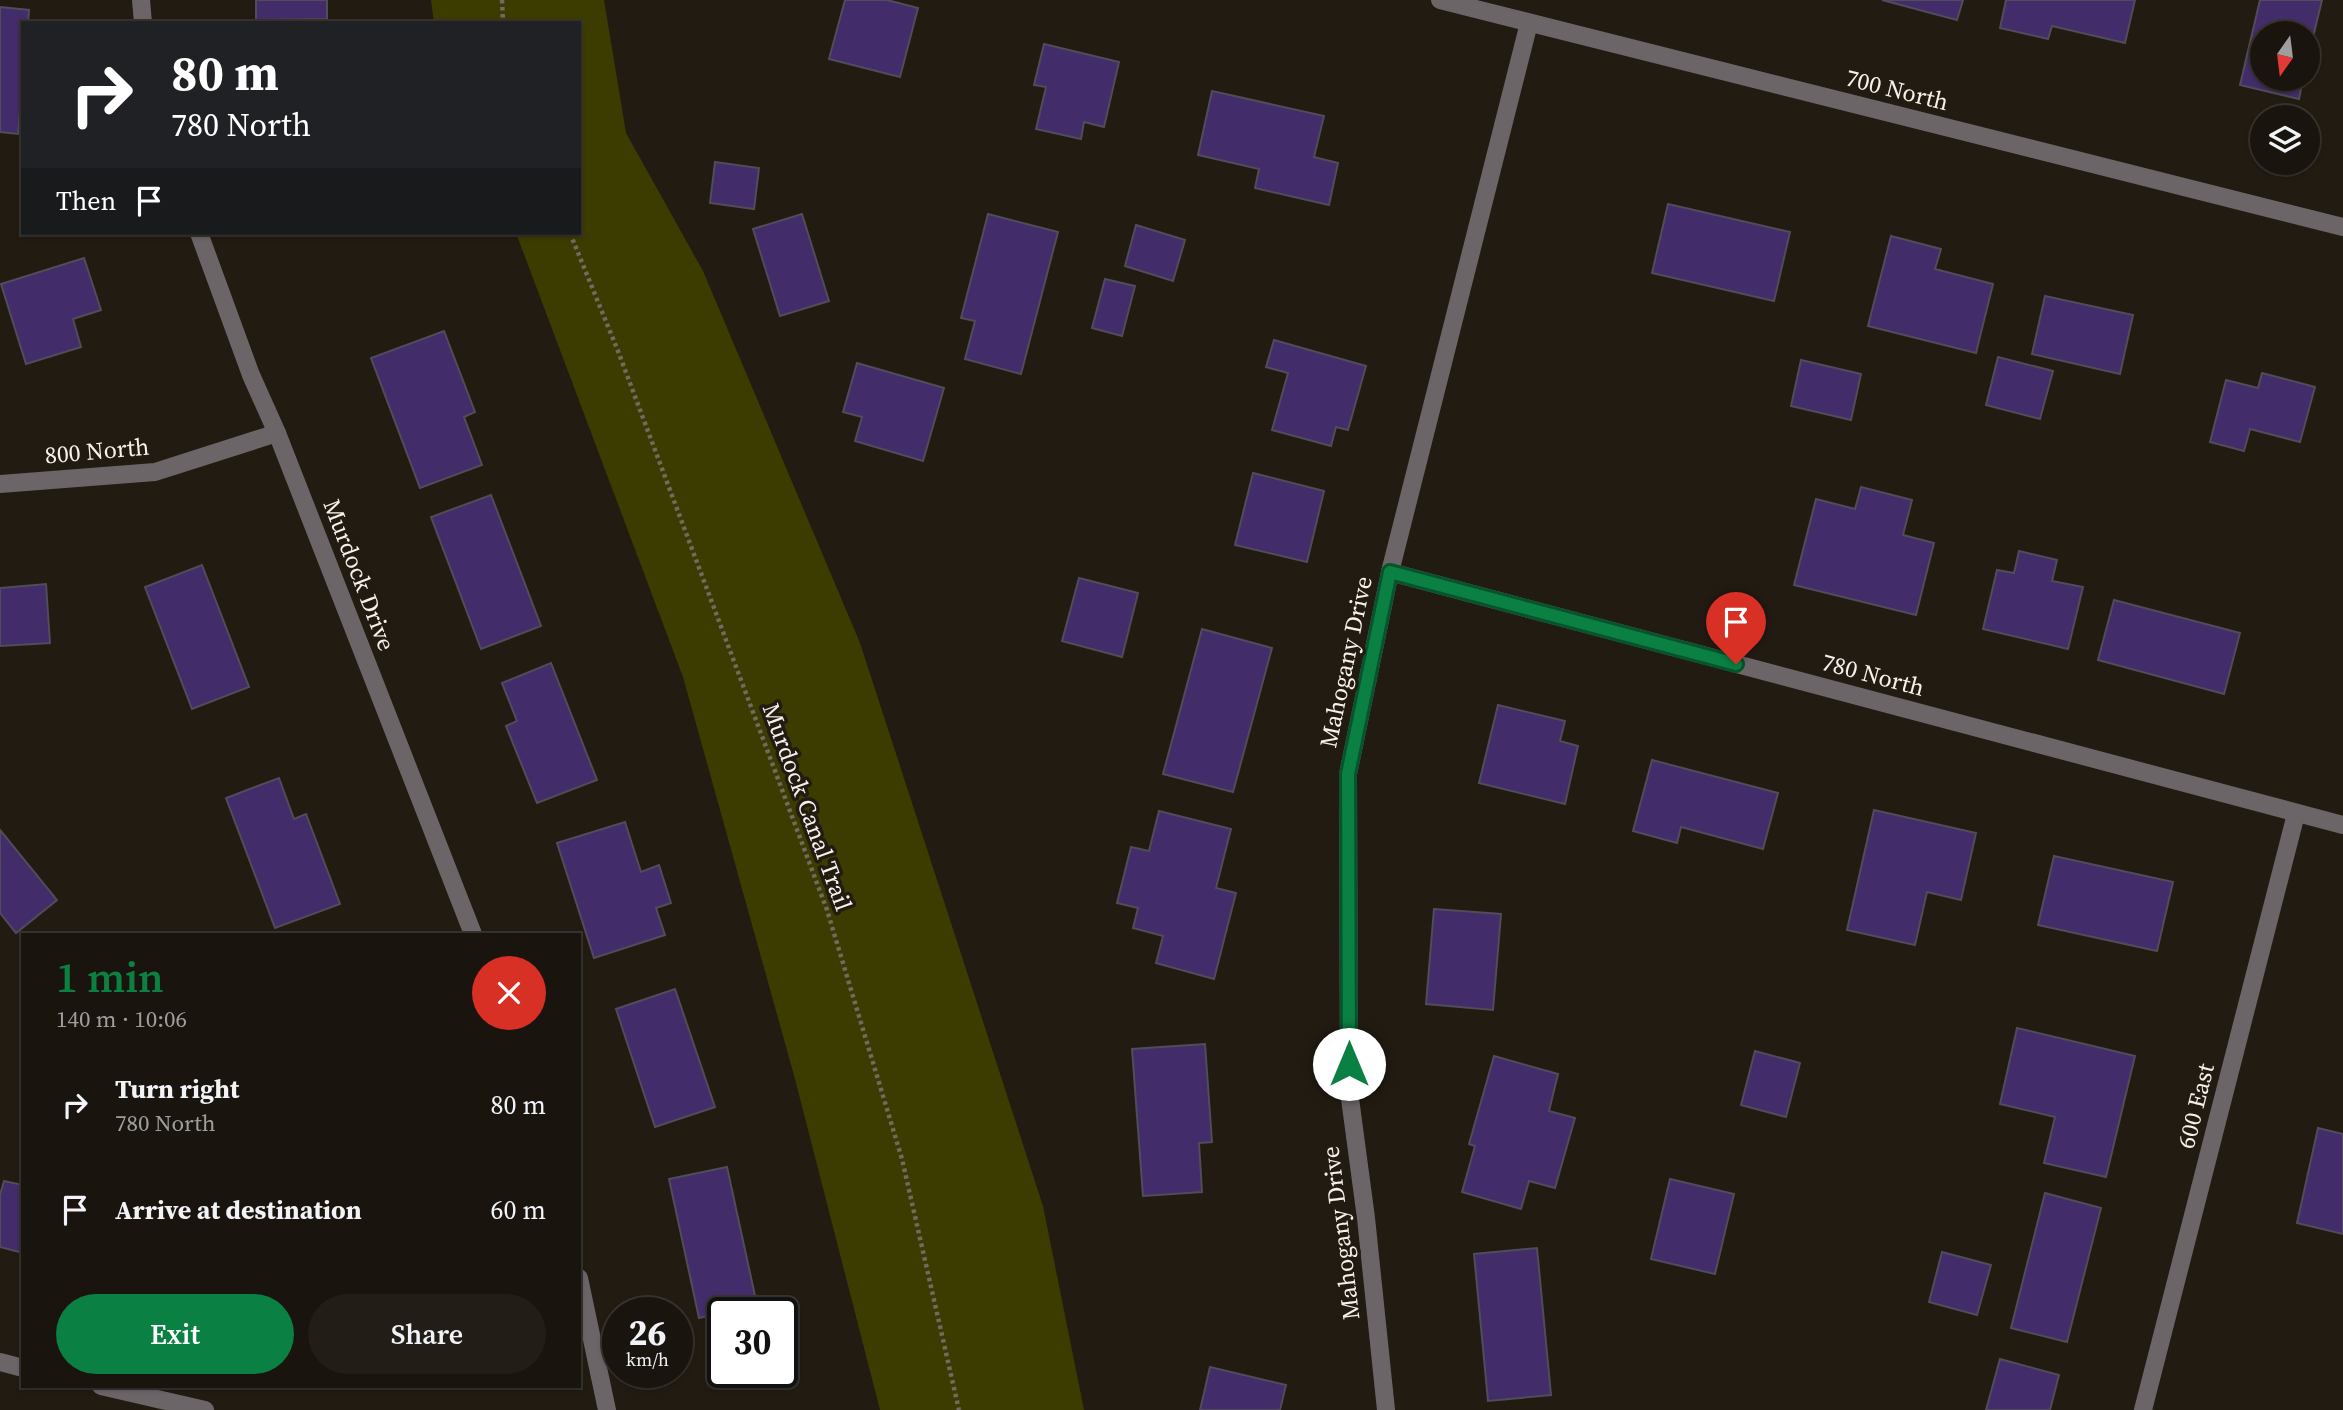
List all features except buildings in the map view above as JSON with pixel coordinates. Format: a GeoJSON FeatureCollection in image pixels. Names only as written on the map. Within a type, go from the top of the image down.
{"type":"FeatureCollection","features":[{"type":"Feature","properties":{"kind":"street"},"geometry":{"type":"LineString","coordinates":[[141,0],[143,21]]}},
{"type":"Feature","properties":{"kind":"street","name":"700 North"},"geometry":{"type":"LineString","coordinates":[[1440,0],[2343,227]]}},
{"type":"Feature","properties":{"kind":"street","name":"Mahogany Drive"},"geometry":{"type":"LineString","coordinates":[[1386,1410],[1366,1218],[1349,1091],[1348,774],[1390,572],[1529,23]]}},
{"type":"Feature","properties":{"kind":"street","name":"Murdock Drive"},"geometry":{"type":"LineString","coordinates":[[200,235],[251,375],[277,433],[473,933]]}},
{"type":"Feature","properties":{"kind":"street","name":"800 North"},"geometry":{"type":"LineString","coordinates":[[0,484],[155,472],[277,433]]}},
{"type":"Feature","properties":{"kind":"street","name":"780 North"},"geometry":{"type":"LineString","coordinates":[[1390,572],[2343,825]]}},
{"type":"Feature","properties":{"kind":"street","name":"600 East"},"geometry":{"type":"LineString","coordinates":[[2143,1410],[2296,814]]}},
{"type":"Feature","properties":{"kind":"street"},"geometry":{"type":"LineString","coordinates":[[581,1287],[607,1410]]}},
{"type":"Feature","properties":{"kind":"street"},"geometry":{"type":"LineString","coordinates":[[0,1363],[21,1368]]}},
{"type":"Feature","properties":{"kind":"street"},"geometry":{"type":"LineString","coordinates":[[111,1388],[205,1410]]}},
{"type":"Feature","properties":{"kind":"path"},"geometry":{"type":"LineString","coordinates":[[502,0],[503,21]]}},
{"type":"Feature","properties":{"kind":"path","name":"Murdock Canal Trail"},"geometry":{"type":"LineString","coordinates":[[571,235],[618,351],[827,910],[902,1159],[959,1410]]}},
{"type":"Feature","properties":{"kind":"shaded area"},"geometry":{"type":"Polygon","coordinates":[[[431,0],[604,0],[626,133],[703,271],[860,643],[1043,1206],[1084,1410],[880,1410],[795,1079],[683,677],[517,235],[581,235],[581,21],[434,21],[431,0]]]}},
{"type":"Feature","properties":{"kind":"route"},"geometry":{"type":"LineString","coordinates":[[1349,1064],[1348,774],[1390,572],[1736,664]]}}]}
